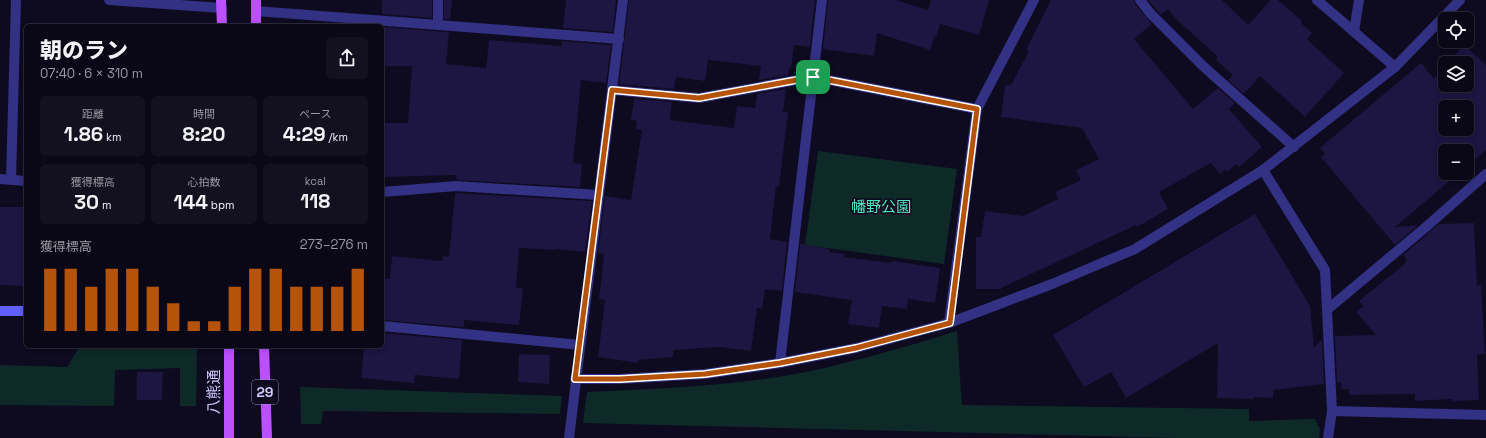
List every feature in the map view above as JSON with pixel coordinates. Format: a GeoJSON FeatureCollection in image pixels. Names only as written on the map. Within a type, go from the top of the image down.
{"type":"FeatureCollection","features":[{"type":"Feature","properties":{"kind":"main road"},"geometry":{"type":"LineString","coordinates":[[256,0],[256,24]]}},
{"type":"Feature","properties":{"kind":"main road"},"geometry":{"type":"LineString","coordinates":[[221,4],[222,24]]}},
{"type":"Feature","properties":{"kind":"main road","name":"八熊通"},"geometry":{"type":"LineString","coordinates":[[229,348],[229,438]]}},
{"type":"Feature","properties":{"kind":"main road","name":"29"},"geometry":{"type":"LineString","coordinates":[[264,348],[267,438]]}},
{"type":"Feature","properties":{"kind":"street"},"geometry":{"type":"LineString","coordinates":[[11,179],[16,0]]}},
{"type":"Feature","properties":{"kind":"street"},"geometry":{"type":"LineString","coordinates":[[109,0],[221,4]]}},
{"type":"Feature","properties":{"kind":"street"},"geometry":{"type":"LineString","coordinates":[[438,0],[438,25]]}},
{"type":"Feature","properties":{"kind":"street"},"geometry":{"type":"LineString","coordinates":[[569,438],[575,379],[623,0]]}},
{"type":"Feature","properties":{"kind":"street"},"geometry":{"type":"LineString","coordinates":[[780,363],[822,0]]}},
{"type":"Feature","properties":{"kind":"street"},"geometry":{"type":"LineString","coordinates":[[950,323],[977,109],[1034,0]]}},
{"type":"Feature","properties":{"kind":"street"},"geometry":{"type":"LineString","coordinates":[[1140,0],[1150,13],[1204,67],[1294,147]]}},
{"type":"Feature","properties":{"kind":"street"},"geometry":{"type":"LineString","coordinates":[[1317,0],[1395,67]]}},
{"type":"Feature","properties":{"kind":"street"},"geometry":{"type":"LineString","coordinates":[[1354,32],[1359,0]]}},
{"type":"Feature","properties":{"kind":"street"},"geometry":{"type":"LineString","coordinates":[[575,379],[620,379],[705,374],[780,363],[856,348],[950,323],[1052,284],[1135,249],[1263,170],[1294,147],[1395,67],[1460,0]]}},
{"type":"Feature","properties":{"kind":"street"},"geometry":{"type":"LineString","coordinates":[[256,11],[618,38]]}},
{"type":"Feature","properties":{"kind":"street"},"geometry":{"type":"LineString","coordinates":[[612,90],[699,98],[813,77],[977,109]]}},
{"type":"Feature","properties":{"kind":"street"},"geometry":{"type":"LineString","coordinates":[[1263,170],[1325,270],[1332,410],[1328,438]]}},
{"type":"Feature","properties":{"kind":"street"},"geometry":{"type":"LineString","coordinates":[[1328,309],[1426,227],[1486,174]]}},
{"type":"Feature","properties":{"kind":"street"},"geometry":{"type":"LineString","coordinates":[[0,179],[24,181]]}},
{"type":"Feature","properties":{"kind":"street"},"geometry":{"type":"LineString","coordinates":[[384,192],[456,186],[599,195]]}},
{"type":"Feature","properties":{"kind":"street"},"geometry":{"type":"LineString","coordinates":[[0,311],[24,312]]}},
{"type":"Feature","properties":{"kind":"street"},"geometry":{"type":"LineString","coordinates":[[384,326],[580,345]]}},
{"type":"Feature","properties":{"kind":"street"},"geometry":{"type":"LineString","coordinates":[[1332,410],[1486,415]]}},
{"type":"Feature","properties":{"kind":"green space","name":"幡野公園"},"geometry":{"type":"Polygon","coordinates":[[[818,151],[957,169],[944,264],[805,245],[818,151]]]}},
{"type":"Feature","properties":{"kind":"green space"},"geometry":{"type":"Polygon","coordinates":[[[957,331],[962,405],[1249,409],[1249,421],[1315,419],[1320,429],[1319,438],[1178,438],[583,423],[587,392],[659,389],[778,377],[846,363],[957,331]]]}},
{"type":"Feature","properties":{"kind":"green space"},"geometry":{"type":"Polygon","coordinates":[[[79,348],[197,348],[196,406],[180,406],[180,368],[115,370],[114,406],[0,405],[0,365],[67,367],[79,348]]]}},
{"type":"Feature","properties":{"kind":"green space"},"geometry":{"type":"Polygon","coordinates":[[[300,387],[562,396],[560,414],[323,411],[321,424],[301,424],[300,387]]]}},
{"type":"Feature","properties":{"kind":"building"},"geometry":{"type":"Polygon","coordinates":[[[382,0],[432,0],[432,18],[382,14],[382,0]]]}},
{"type":"Feature","properties":{"kind":"building"},"geometry":{"type":"Polygon","coordinates":[[[444,0],[452,0],[450,19],[444,19],[444,0]]]}},
{"type":"Feature","properties":{"kind":"building"},"geometry":{"type":"Polygon","coordinates":[[[566,0],[616,0],[613,32],[563,28],[566,0]]]}},
{"type":"Feature","properties":{"kind":"building"},"geometry":{"type":"Polygon","coordinates":[[[629,0],[815,0],[810,47],[794,45],[791,68],[789,68],[788,75],[759,80],[761,66],[708,60],[705,81],[676,77],[674,89],[619,84],[629,0]]]}},
{"type":"Feature","properties":{"kind":"building"},"geometry":{"type":"Polygon","coordinates":[[[828,0],[896,0],[928,10],[931,0],[989,0],[979,35],[940,24],[930,50],[877,33],[874,56],[823,49],[828,0]]]}},
{"type":"Feature","properties":{"kind":"building"},"geometry":{"type":"Polygon","coordinates":[[[1051,0],[1134,0],[1135,4],[1152,24],[1134,39],[1193,109],[1218,88],[1235,103],[1229,109],[1262,147],[1239,167],[1236,164],[1227,172],[1225,169],[1220,174],[1211,163],[1159,192],[1168,209],[1137,227],[1136,225],[999,289],[976,289],[976,237],[981,237],[985,211],[1023,216],[1058,199],[1055,192],[1081,180],[1076,170],[1099,159],[1082,128],[1001,117],[1005,85],[1011,85],[1029,51],[1026,50],[1051,0]]]}},
{"type":"Feature","properties":{"kind":"building"},"geometry":{"type":"Polygon","coordinates":[[[1148,0],[1222,0],[1248,25],[1271,0],[1278,0],[1302,21],[1301,23],[1312,33],[1307,39],[1344,73],[1305,117],[1260,76],[1244,94],[1228,80],[1233,75],[1216,60],[1218,57],[1176,19],[1168,9],[1161,15],[1148,0]]]}},
{"type":"Feature","properties":{"kind":"building"},"geometry":{"type":"Polygon","coordinates":[[[384,27],[449,32],[446,64],[486,68],[489,40],[561,46],[562,41],[611,45],[606,83],[581,80],[573,163],[582,164],[580,187],[456,180],[457,175],[384,177],[384,123],[408,123],[412,66],[384,66],[384,27]]]}},
{"type":"Feature","properties":{"kind":"building"},"geometry":{"type":"Polygon","coordinates":[[[1461,48],[1467,48],[1486,65],[1486,150],[1474,160],[1474,144],[1438,144],[1438,180],[1451,180],[1395,227],[1418,225],[1395,245],[1321,157],[1325,154],[1320,148],[1421,63],[1434,79],[1438,75],[1438,92],[1474,92],[1474,56],[1454,56],[1461,48]]]}},
{"type":"Feature","properties":{"kind":"building"},"geometry":{"type":"Polygon","coordinates":[[[786,89],[783,112],[788,112],[779,187],[776,186],[770,239],[787,242],[782,291],[765,289],[762,309],[757,308],[751,351],[719,347],[673,350],[673,357],[638,360],[638,363],[598,357],[605,300],[599,299],[604,254],[598,253],[605,196],[631,200],[642,130],[636,129],[637,121],[631,120],[634,99],[672,102],[670,120],[734,128],[737,106],[755,108],[757,94],[786,89]]]}},
{"type":"Feature","properties":{"kind":"building"},"geometry":{"type":"Polygon","coordinates":[[[455,193],[592,201],[585,252],[556,249],[519,248],[516,288],[523,288],[519,325],[464,320],[464,327],[384,320],[384,278],[390,279],[392,256],[442,261],[443,256],[449,257],[455,193]]]}},
{"type":"Feature","properties":{"kind":"building"},"geometry":{"type":"Polygon","coordinates":[[[0,207],[24,207],[24,286],[0,285],[0,207]]]}},
{"type":"Feature","properties":{"kind":"building"},"geometry":{"type":"Polygon","coordinates":[[[1255,214],[1310,306],[1314,347],[1322,340],[1324,384],[1273,390],[1273,398],[1217,398],[1218,343],[1126,398],[1111,372],[1084,387],[1053,335],[1255,214]]]}},
{"type":"Feature","properties":{"kind":"building"},"geometry":{"type":"Polygon","coordinates":[[[1474,223],[1477,285],[1481,285],[1485,354],[1477,354],[1479,400],[1452,401],[1452,399],[1415,401],[1415,394],[1349,395],[1349,389],[1341,389],[1341,382],[1337,383],[1335,336],[1376,335],[1356,312],[1364,306],[1359,301],[1406,263],[1405,262],[1407,260],[1403,255],[1439,224],[1474,223]]]}},
{"type":"Feature","properties":{"kind":"building"},"geometry":{"type":"Polygon","coordinates":[[[800,244],[829,249],[829,252],[845,254],[844,257],[891,263],[892,261],[940,268],[935,303],[908,299],[907,309],[882,306],[879,328],[848,324],[852,300],[795,292],[800,244]]]}},
{"type":"Feature","properties":{"kind":"building"},"geometry":{"type":"Polygon","coordinates":[[[384,333],[462,340],[459,379],[415,375],[414,383],[361,378],[364,348],[384,348],[384,333]]]}},
{"type":"Feature","properties":{"kind":"building"},"geometry":{"type":"Polygon","coordinates":[[[519,354],[550,355],[549,384],[518,382],[519,354]]]}},
{"type":"Feature","properties":{"kind":"building"},"geometry":{"type":"Polygon","coordinates":[[[137,372],[163,372],[162,400],[137,400],[137,372]]]}},
{"type":"Feature","properties":{"kind":"route"},"geometry":{"type":"LineString","coordinates":[[813,77],[977,109],[950,323],[856,348],[780,363],[705,374],[620,379],[575,379],[612,90],[699,98],[813,77]]}}]}
